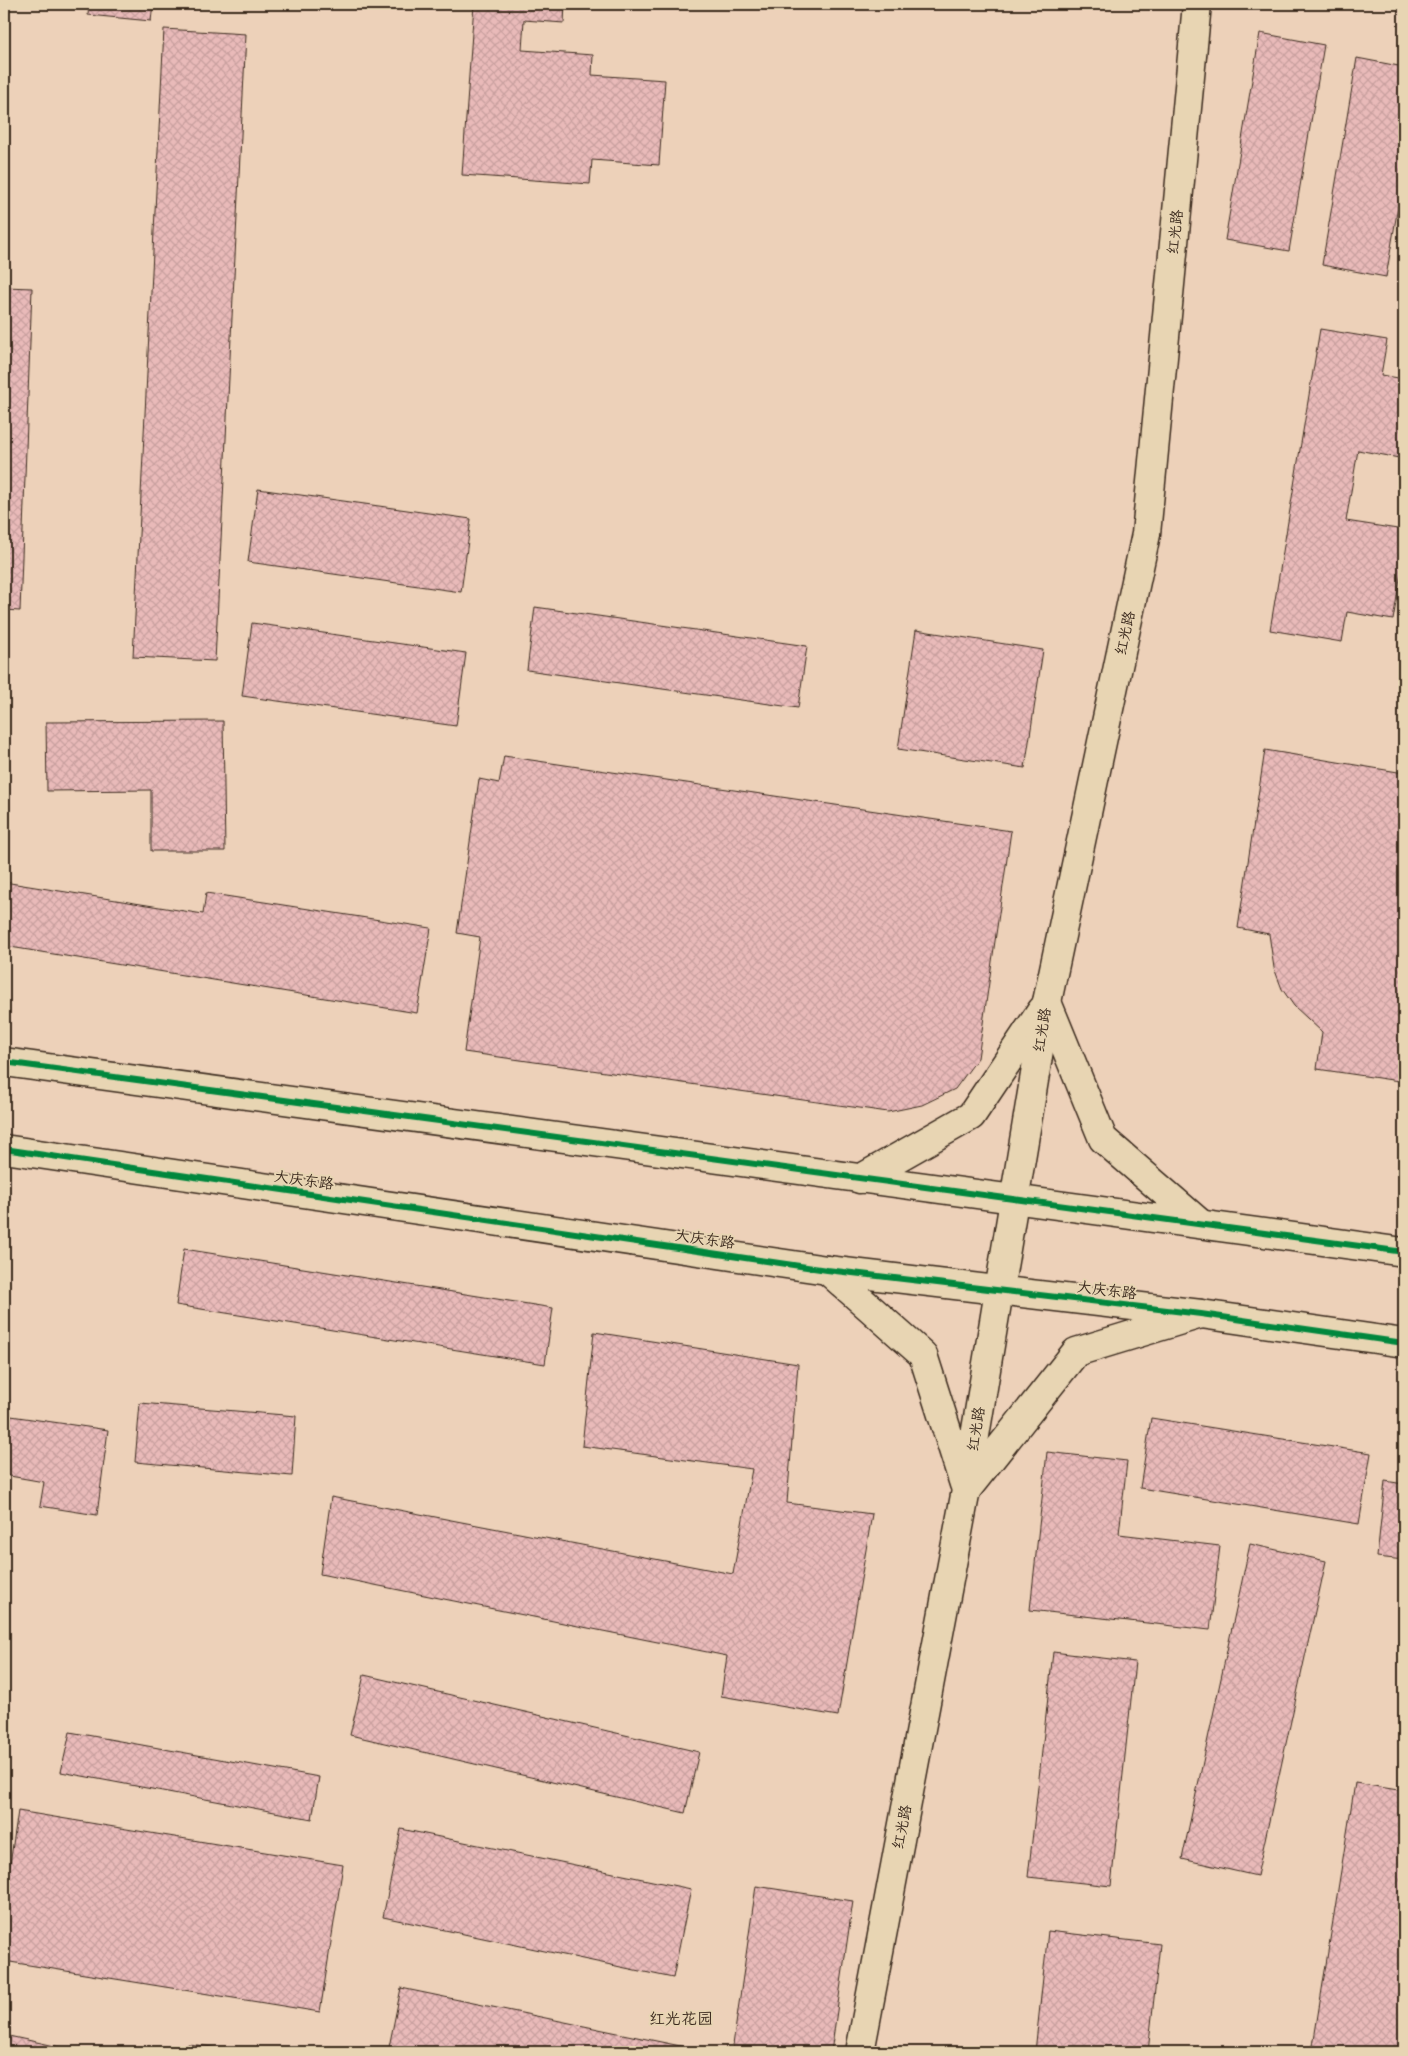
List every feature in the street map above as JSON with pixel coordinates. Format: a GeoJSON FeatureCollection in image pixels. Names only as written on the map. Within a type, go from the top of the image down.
{"type":"FeatureCollection","features":[{"type":"Feature","properties":{"kind":"street","name":"红光路"},"geometry":{"type":"LineString","coordinates":[[860,2052],[966,1490],[1047,1002],[1146,534],[1197,4]]}},
{"type":"Feature","properties":{"kind":"street"},"geometry":{"type":"LineString","coordinates":[[860,1179],[971,1116],[1047,1002]]}},
{"type":"Feature","properties":{"kind":"street"},"geometry":{"type":"LineString","coordinates":[[1047,1002],[1103,1139],[1201,1224]]}},
{"type":"Feature","properties":{"kind":"street"},"geometry":{"type":"LineString","coordinates":[[4,1062],[1404,1252]]}},
{"type":"Feature","properties":{"kind":"street","name":"大庆东路"},"geometry":{"type":"LineString","coordinates":[[4,1149],[828,1270],[1201,1314],[1404,1343]]}},
{"type":"Feature","properties":{"kind":"street"},"geometry":{"type":"LineString","coordinates":[[828,1270],[923,1355],[966,1490]]}},
{"type":"Feature","properties":{"kind":"street"},"geometry":{"type":"LineString","coordinates":[[966,1490],[1076,1352],[1201,1314]]}},
{"type":"Feature","properties":{"kind":"building"},"geometry":{"type":"Polygon","coordinates":[[[89,4],[153,4],[151,21],[88,15],[89,4]]]}},
{"type":"Feature","properties":{"kind":"building"},"geometry":{"type":"Polygon","coordinates":[[[474,4],[565,4],[564,23],[524,20],[522,50],[593,55],[592,75],[665,80],[659,165],[592,160],[590,184],[462,175],[474,4]]]}},
{"type":"Feature","properties":{"kind":"building"},"geometry":{"type":"Polygon","coordinates":[[[164,29],[246,34],[215,661],[133,657],[164,29]]]}},
{"type":"Feature","properties":{"kind":"building"},"geometry":{"type":"Polygon","coordinates":[[[1260,33],[1324,45],[1289,251],[1225,240],[1260,33]]]}},
{"type":"Feature","properties":{"kind":"building"},"geometry":{"type":"Polygon","coordinates":[[[1357,58],[1404,67],[1404,171],[1386,277],[1322,265],[1357,58]]]}},
{"type":"Feature","properties":{"kind":"building"},"geometry":{"type":"Polygon","coordinates":[[[4,287],[32,288],[20,611],[4,610],[4,287]]]}},
{"type":"Feature","properties":{"kind":"building"},"geometry":{"type":"Polygon","coordinates":[[[1320,329],[1387,340],[1381,375],[1404,379],[1404,459],[1358,450],[1346,521],[1404,530],[1404,555],[1393,620],[1347,612],[1342,642],[1270,630],[1320,329]]]}},
{"type":"Feature","properties":{"kind":"building"},"geometry":{"type":"Polygon","coordinates":[[[258,489],[471,519],[461,592],[248,562],[258,489]]]}},
{"type":"Feature","properties":{"kind":"building"},"geometry":{"type":"Polygon","coordinates":[[[535,607],[807,646],[798,708],[527,670],[535,607]]]}},
{"type":"Feature","properties":{"kind":"building"},"geometry":{"type":"Polygon","coordinates":[[[252,623],[466,653],[456,726],[242,696],[252,623]]]}},
{"type":"Feature","properties":{"kind":"building"},"geometry":{"type":"Polygon","coordinates":[[[916,630],[1043,650],[1025,768],[898,749],[916,630]]]}},
{"type":"Feature","properties":{"kind":"building"},"geometry":{"type":"Polygon","coordinates":[[[223,721],[225,851],[151,851],[151,790],[47,791],[46,722],[223,721]]]}},
{"type":"Feature","properties":{"kind":"building"},"geometry":{"type":"Polygon","coordinates":[[[1265,750],[1404,773],[1404,1046],[1399,1081],[1317,1069],[1322,1032],[1294,1006],[1282,989],[1274,968],[1269,934],[1238,928],[1265,750]]]}},
{"type":"Feature","properties":{"kind":"building"},"geometry":{"type":"Polygon","coordinates":[[[504,756],[1011,831],[978,1058],[955,1089],[922,1105],[888,1112],[464,1052],[480,937],[457,933],[479,779],[499,783],[504,756]]]}},
{"type":"Feature","properties":{"kind":"building"},"geometry":{"type":"Polygon","coordinates":[[[4,882],[203,914],[206,893],[431,928],[417,1013],[4,946],[4,882]]]}},
{"type":"Feature","properties":{"kind":"building"},"geometry":{"type":"Polygon","coordinates":[[[1404,1046],[1404,1082],[1399,1081],[1404,1046]]]}},
{"type":"Feature","properties":{"kind":"building"},"geometry":{"type":"Polygon","coordinates":[[[184,1249],[553,1308],[545,1364],[176,1305],[184,1249]]]}},
{"type":"Feature","properties":{"kind":"building"},"geometry":{"type":"Polygon","coordinates":[[[594,1332],[798,1364],[787,1503],[872,1514],[838,1716],[721,1696],[727,1656],[320,1574],[331,1497],[733,1574],[752,1469],[582,1446],[594,1332]]]}},
{"type":"Feature","properties":{"kind":"building"},"geometry":{"type":"Polygon","coordinates":[[[140,1403],[296,1416],[292,1476],[135,1462],[140,1403]]]}},
{"type":"Feature","properties":{"kind":"building"},"geometry":{"type":"Polygon","coordinates":[[[4,1415],[108,1430],[97,1515],[40,1506],[44,1482],[4,1475],[4,1415]]]}},
{"type":"Feature","properties":{"kind":"building"},"geometry":{"type":"Polygon","coordinates":[[[1151,1418],[1371,1453],[1359,1524],[1140,1488],[1151,1418]]]}},
{"type":"Feature","properties":{"kind":"building"},"geometry":{"type":"Polygon","coordinates":[[[1047,1452],[1127,1461],[1119,1534],[1220,1546],[1210,1630],[1030,1610],[1047,1452]]]}},
{"type":"Feature","properties":{"kind":"building"},"geometry":{"type":"Polygon","coordinates":[[[1385,1481],[1404,1484],[1404,1560],[1377,1557],[1385,1481]]]}},
{"type":"Feature","properties":{"kind":"building"},"geometry":{"type":"Polygon","coordinates":[[[1250,1544],[1326,1561],[1257,1876],[1182,1859],[1250,1544]]]}},
{"type":"Feature","properties":{"kind":"building"},"geometry":{"type":"Polygon","coordinates":[[[1053,1652],[1135,1662],[1111,1886],[1028,1877],[1053,1652]]]}},
{"type":"Feature","properties":{"kind":"building"},"geometry":{"type":"Polygon","coordinates":[[[364,1675],[699,1752],[685,1813],[350,1735],[364,1675]]]}},
{"type":"Feature","properties":{"kind":"building"},"geometry":{"type":"Polygon","coordinates":[[[70,1732],[319,1777],[312,1819],[61,1772],[70,1732]]]}},
{"type":"Feature","properties":{"kind":"building"},"geometry":{"type":"Polygon","coordinates":[[[1355,1783],[1404,1791],[1404,2031],[1401,2052],[1312,2052],[1355,1783]]]}},
{"type":"Feature","properties":{"kind":"building"},"geometry":{"type":"Polygon","coordinates":[[[18,1811],[343,1865],[320,2012],[4,1961],[4,1904],[18,1811]]]}},
{"type":"Feature","properties":{"kind":"building"},"geometry":{"type":"Polygon","coordinates":[[[401,1829],[691,1889],[673,1978],[383,1917],[401,1829]]]}},
{"type":"Feature","properties":{"kind":"building"},"geometry":{"type":"Polygon","coordinates":[[[756,1886],[853,1901],[831,2052],[732,2052],[756,1886]]]}},
{"type":"Feature","properties":{"kind":"building"},"geometry":{"type":"Polygon","coordinates":[[[1048,1931],[1160,1944],[1148,2052],[1035,2052],[1048,1931]]]}},
{"type":"Feature","properties":{"kind":"building"},"geometry":{"type":"Polygon","coordinates":[[[401,1988],[690,2048],[689,2052],[388,2052],[401,1988]]]}},
{"type":"Feature","properties":{"kind":"building"},"geometry":{"type":"Polygon","coordinates":[[[4,2035],[69,2049],[69,2052],[4,2052],[4,2035]]]}},
{"type":"Feature","properties":{"kind":"building"},"geometry":{"type":"Polygon","coordinates":[[[188,2044],[253,2052],[187,2052],[188,2044]]]}},
{"type":"Feature","properties":{"kind":"cycle path"},"geometry":{"type":"LineString","coordinates":[[4,1062],[1404,1252]]}},
{"type":"Feature","properties":{"kind":"cycle path"},"geometry":{"type":"LineString","coordinates":[[4,1149],[827,1270],[1201,1314],[1404,1343]]}},
{"type":"Feature","properties":{"kind":"district","name":"红光花园"},"geometry":{"type":"Point","coordinates":[681,2018]}}]}
